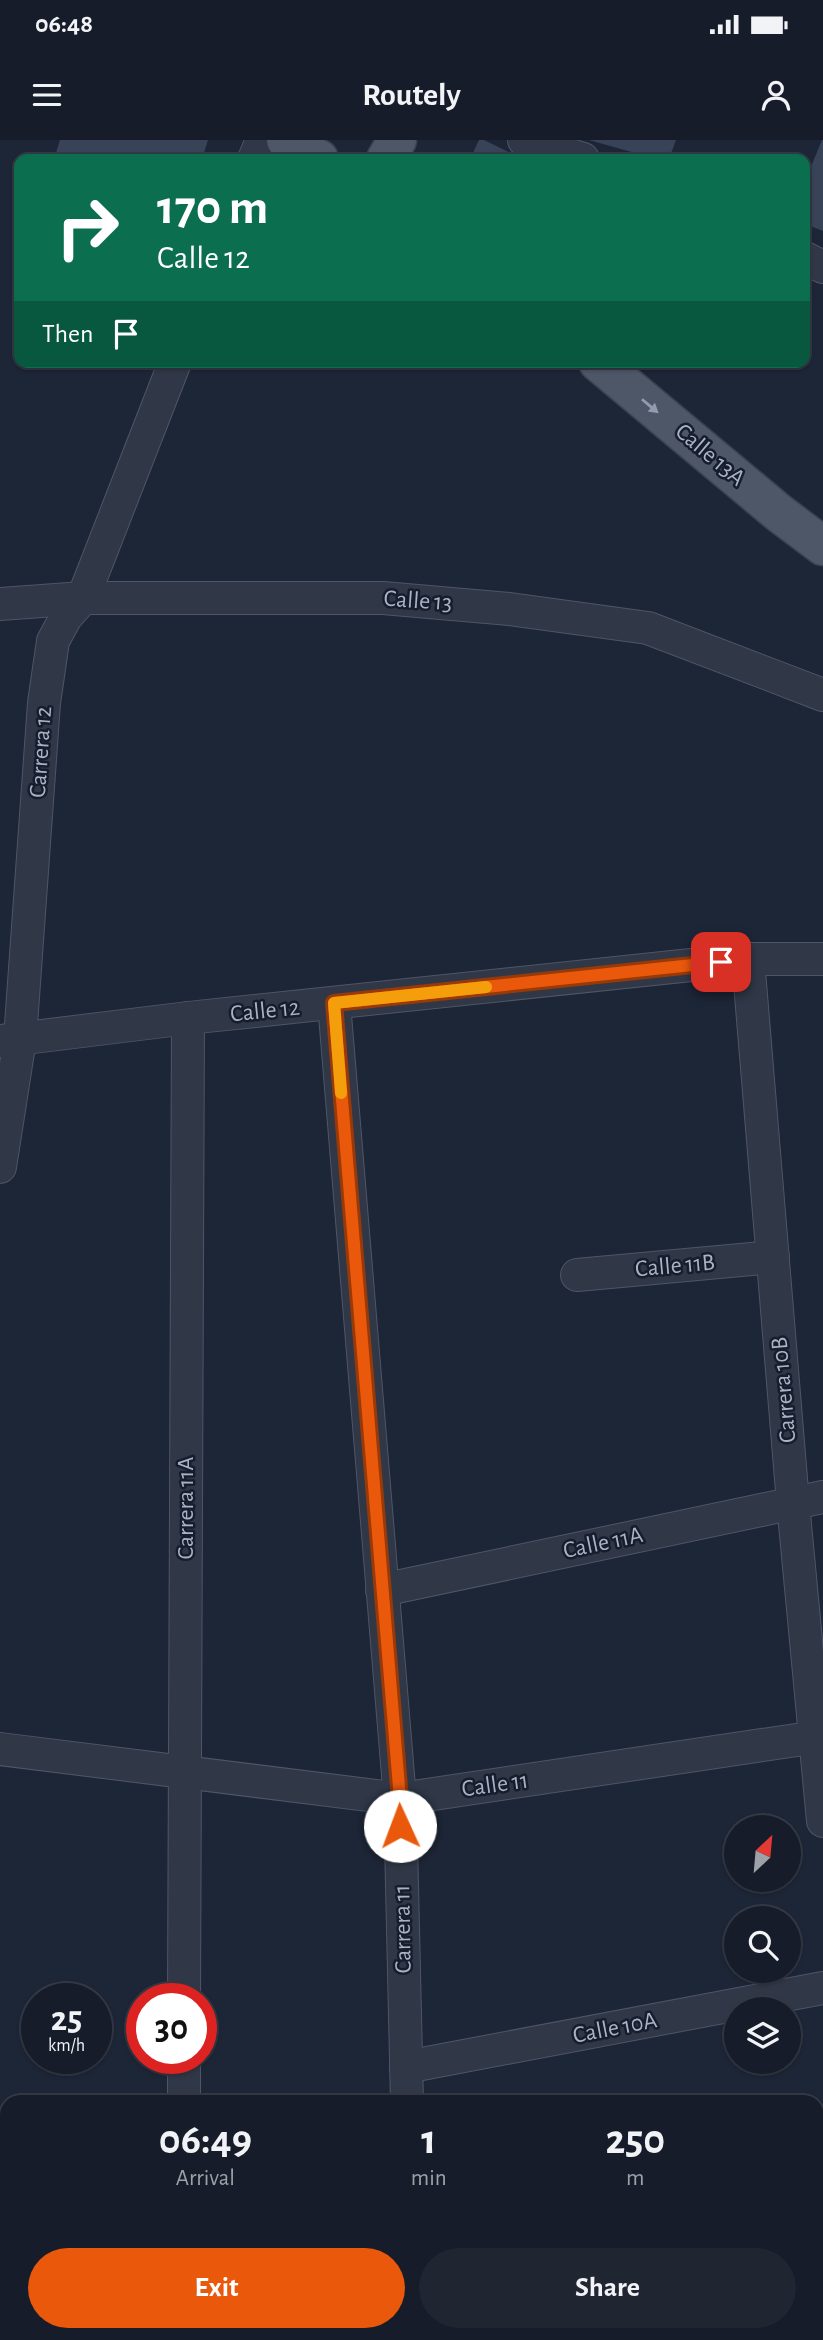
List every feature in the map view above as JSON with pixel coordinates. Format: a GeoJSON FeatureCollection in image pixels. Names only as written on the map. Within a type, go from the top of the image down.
{"type":"FeatureCollection","features":[{"type":"Feature","properties":{"kind":"main road"},"geometry":{"type":"LineString","coordinates":[[286,140],[309,154]]}},
{"type":"Feature","properties":{"kind":"main road","name":"Calle 13A"},"geometry":{"type":"LineString","coordinates":[[605,368],[779,513],[823,546]]}},
{"type":"Feature","properties":{"kind":"street"},"geometry":{"type":"LineString","coordinates":[[524,140],[567,154]]}},
{"type":"Feature","properties":{"kind":"street","name":"Carrera 12"},"geometry":{"type":"LineString","coordinates":[[0,1167],[10,1040],[44,703],[53,641],[66,617],[83,598],[173,368]]}},
{"type":"Feature","properties":{"kind":"street","name":"Calle 13"},"geometry":{"type":"LineString","coordinates":[[0,604],[83,598],[383,598],[510,609],[648,628],[823,695]]}},
{"type":"Feature","properties":{"kind":"street","name":"Calle 12"},"geometry":{"type":"LineString","coordinates":[[10,1040],[188,1018],[748,959],[823,959]]}},
{"type":"Feature","properties":{"kind":"street","name":"Carrera 10B"},"geometry":{"type":"LineString","coordinates":[[748,959],[773,1256],[808,1500],[823,1821]]}},
{"type":"Feature","properties":{"kind":"street","name":"Carrera 11"},"geometry":{"type":"LineString","coordinates":[[334,1003],[400,1799],[407,2095]]}},
{"type":"Feature","properties":{"kind":"street","name":"Carrera 11A"},"geometry":{"type":"LineString","coordinates":[[184,1983],[188,1018]]}},
{"type":"Feature","properties":{"kind":"street","name":"Calle 11B"},"geometry":{"type":"LineString","coordinates":[[577,1275],[773,1256]]}},
{"type":"Feature","properties":{"kind":"street","name":"Calle 11A"},"geometry":{"type":"LineString","coordinates":[[382,1590],[808,1500]]}},
{"type":"Feature","properties":{"kind":"street","name":"Calle 11"},"geometry":{"type":"LineString","coordinates":[[0,1749],[400,1799],[818,1737]]}},
{"type":"Feature","properties":{"kind":"street","name":"Calle 10A"},"geometry":{"type":"LineString","coordinates":[[406,2067],[823,1988]]}},
{"type":"Feature","properties":{"kind":"street"},"geometry":{"type":"LineString","coordinates":[[184,2074],[184,2095]]}},
{"type":"Feature","properties":{"kind":"building"},"geometry":{"type":"Polygon","coordinates":[[[60,140],[208,140],[204,154],[56,153],[60,140]]]}},
{"type":"Feature","properties":{"kind":"building"},"geometry":{"type":"Polygon","coordinates":[[[479,140],[484,140],[513,154],[472,154],[479,140]]]}},
{"type":"Feature","properties":{"kind":"building"},"geometry":{"type":"Polygon","coordinates":[[[589,140],[676,140],[671,154],[638,154],[589,140]]]}},
{"type":"Feature","properties":{"kind":"building"},"geometry":{"type":"Polygon","coordinates":[[[823,140],[823,231],[810,226],[810,169],[823,140]]]}},
{"type":"Feature","properties":{"kind":"slow traffic"},"geometry":{"type":"LineString","coordinates":[[341,1093],[334,1003],[486,987]]}},
{"type":"Feature","properties":{"kind":"route"},"geometry":{"type":"LineString","coordinates":[[400,1826],[400,1799],[334,1003],[721,962]]}}]}
